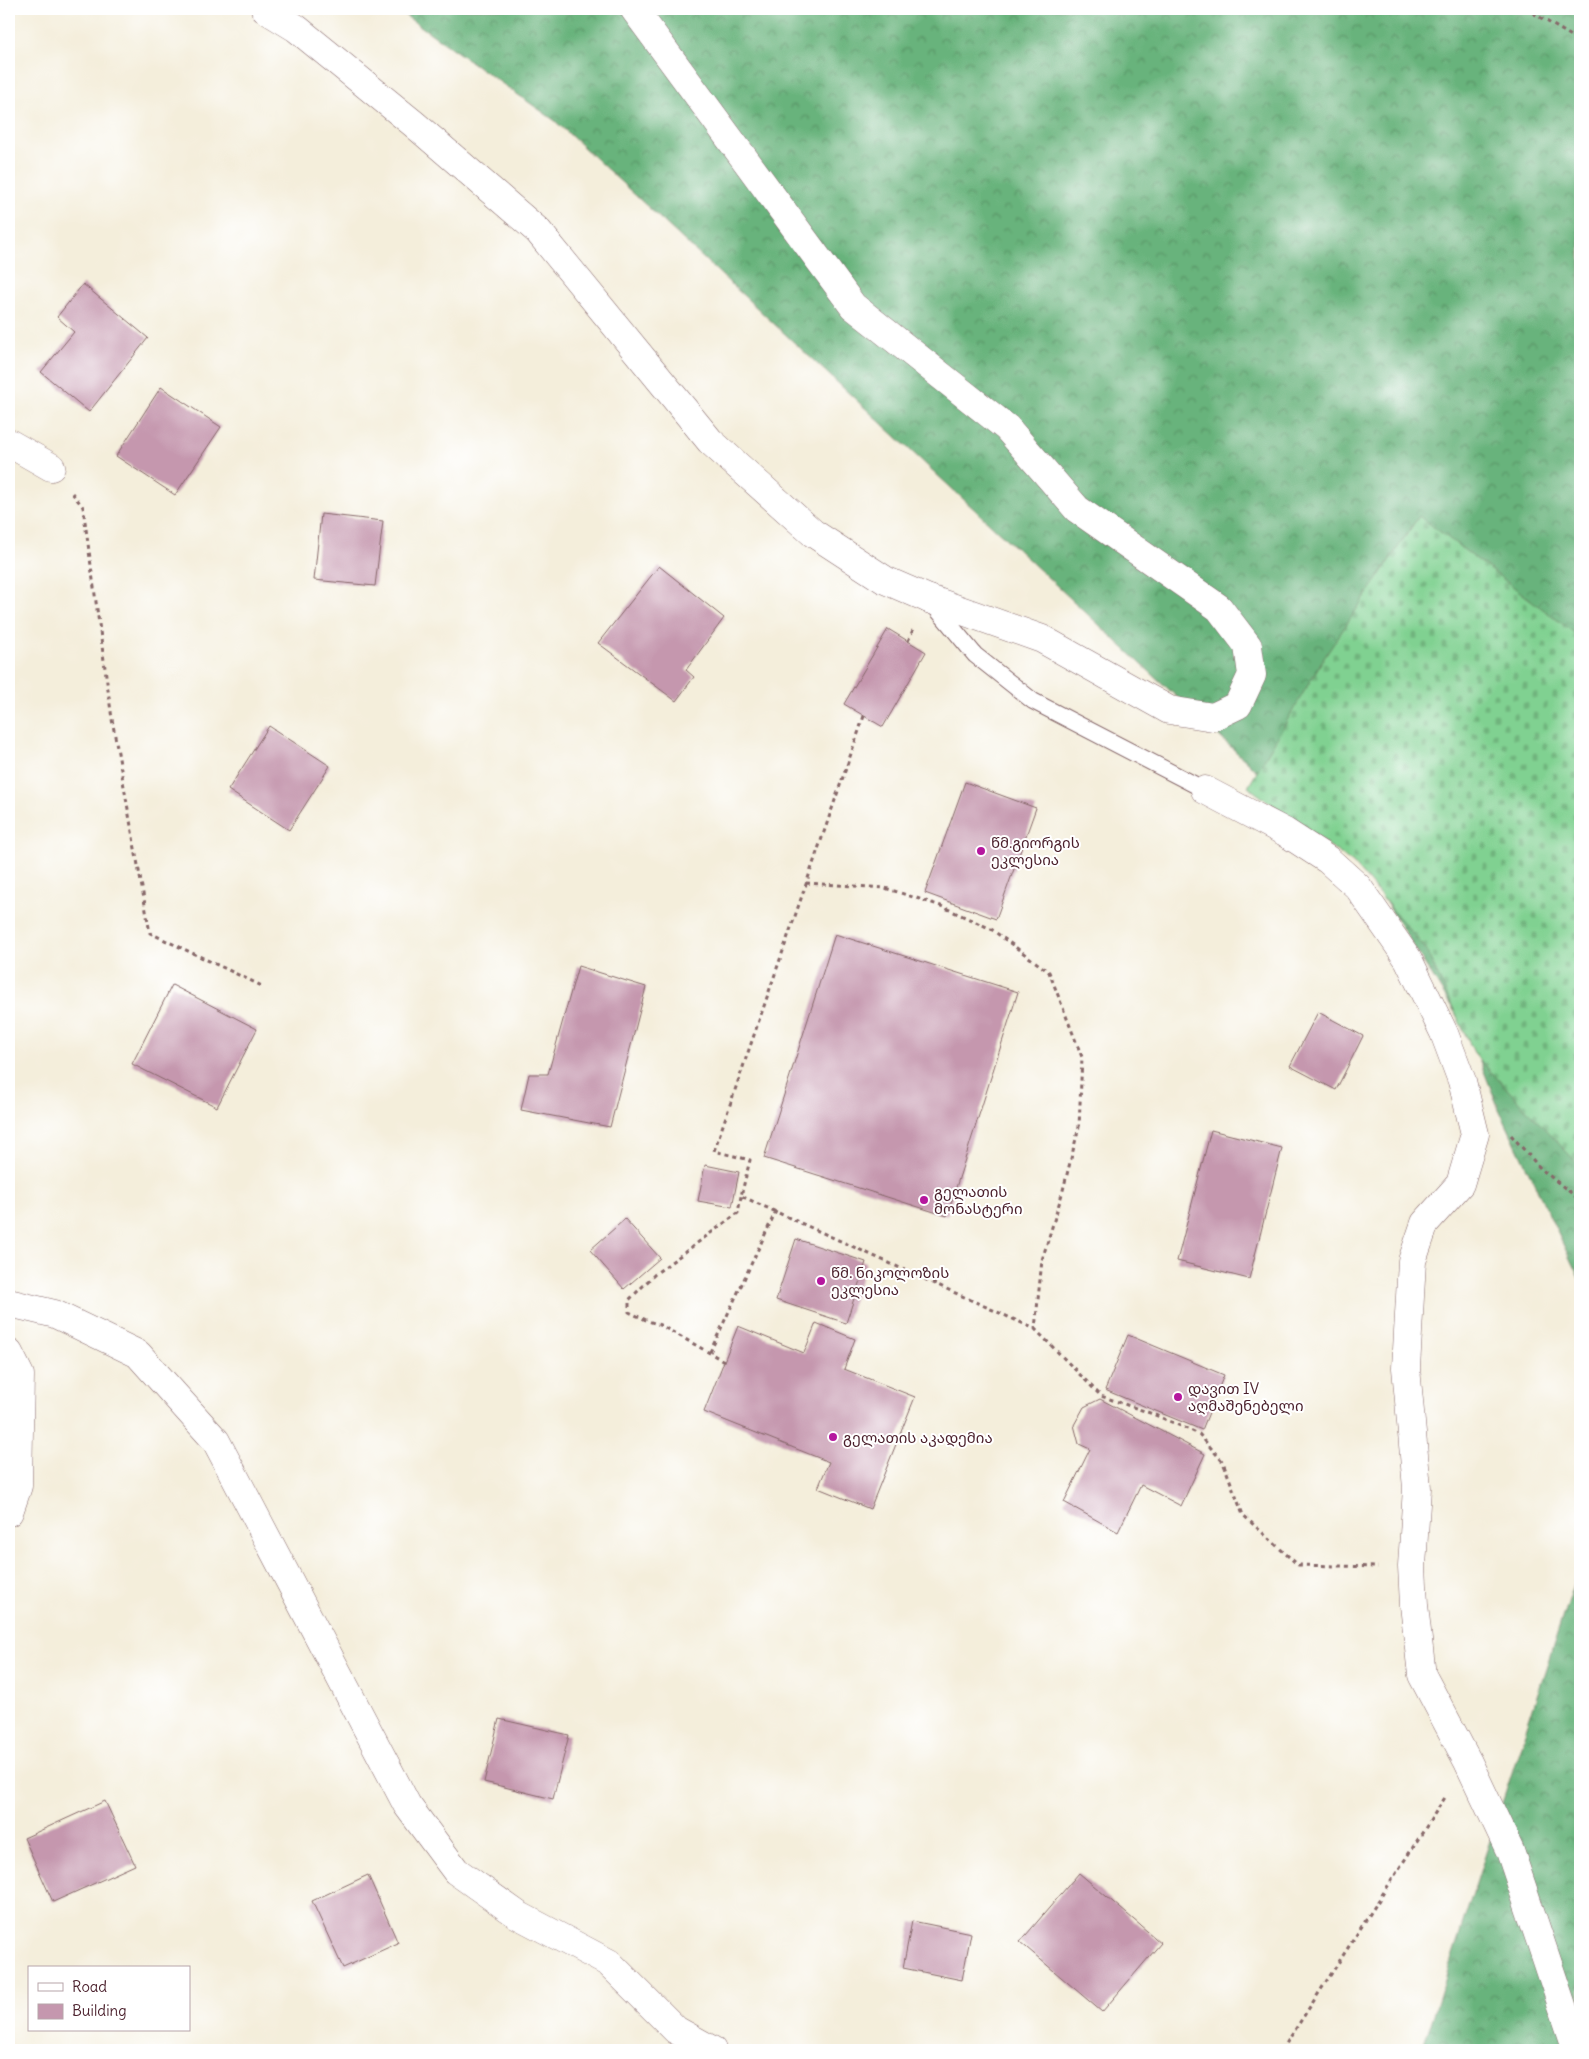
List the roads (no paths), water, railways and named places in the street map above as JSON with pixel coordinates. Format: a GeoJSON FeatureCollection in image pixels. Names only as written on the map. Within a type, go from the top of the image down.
{"type":"FeatureCollection","features":[{"type":"Feature","properties":{"kind":"street"},"geometry":{"type":"LineString","coordinates":[[265,9],[296,28],[333,58],[414,124],[538,231],[710,441],[806,527],[885,580],[929,599],[1042,639],[1169,710],[1213,717],[1238,705],[1252,675],[1248,646],[1219,608],[1077,509],[1007,428],[853,306],[634,9]]}},
{"type":"Feature","properties":{"kind":"street"},"geometry":{"type":"LineString","coordinates":[[9,443],[51,467]]}},
{"type":"Feature","properties":{"kind":"street"},"geometry":{"type":"LineString","coordinates":[[1205,790],[1285,832],[1328,860],[1358,887],[1408,959],[1444,1032],[1462,1081],[1476,1134],[1460,1184],[1425,1223],[1412,1261],[1406,1368],[1417,1488],[1412,1566],[1414,1605],[1422,1675],[1468,1762],[1510,1851],[1577,2050]]}},
{"type":"Feature","properties":{"kind":"street"},"geometry":{"type":"LineString","coordinates":[[9,1302],[55,1314],[138,1354],[216,1441],[407,1805],[456,1871],[518,1916],[609,1963],[676,2030],[712,2050]]}},
{"type":"Feature","properties":{"kind":"street"},"geometry":{"type":"LineString","coordinates":[[9,1353],[20,1375],[18,1486],[9,1512]]}},
{"type":"Feature","properties":{"kind":"lane"},"geometry":{"type":"LineString","coordinates":[[929,599],[976,655],[1033,701],[1205,790]]}},
{"type":"Feature","properties":{"kind":"place","name":"წმ.გიორგის ეკლესია"},"geometry":{"type":"Point","coordinates":[981,851]}},
{"type":"Feature","properties":{"kind":"place","name":"გელათის მონასტერი"},"geometry":{"type":"Point","coordinates":[924,1200]}},
{"type":"Feature","properties":{"kind":"place","name":"წმ. ნიკოლოზის ეკლესია"},"geometry":{"type":"Point","coordinates":[821,1281]}},
{"type":"Feature","properties":{"kind":"place","name":"დავით IV აღმაშენებელი"},"geometry":{"type":"Point","coordinates":[1178,1397]}},
{"type":"Feature","properties":{"kind":"place","name":"გელათის აკადემია"},"geometry":{"type":"Point","coordinates":[833,1437]}}]}
